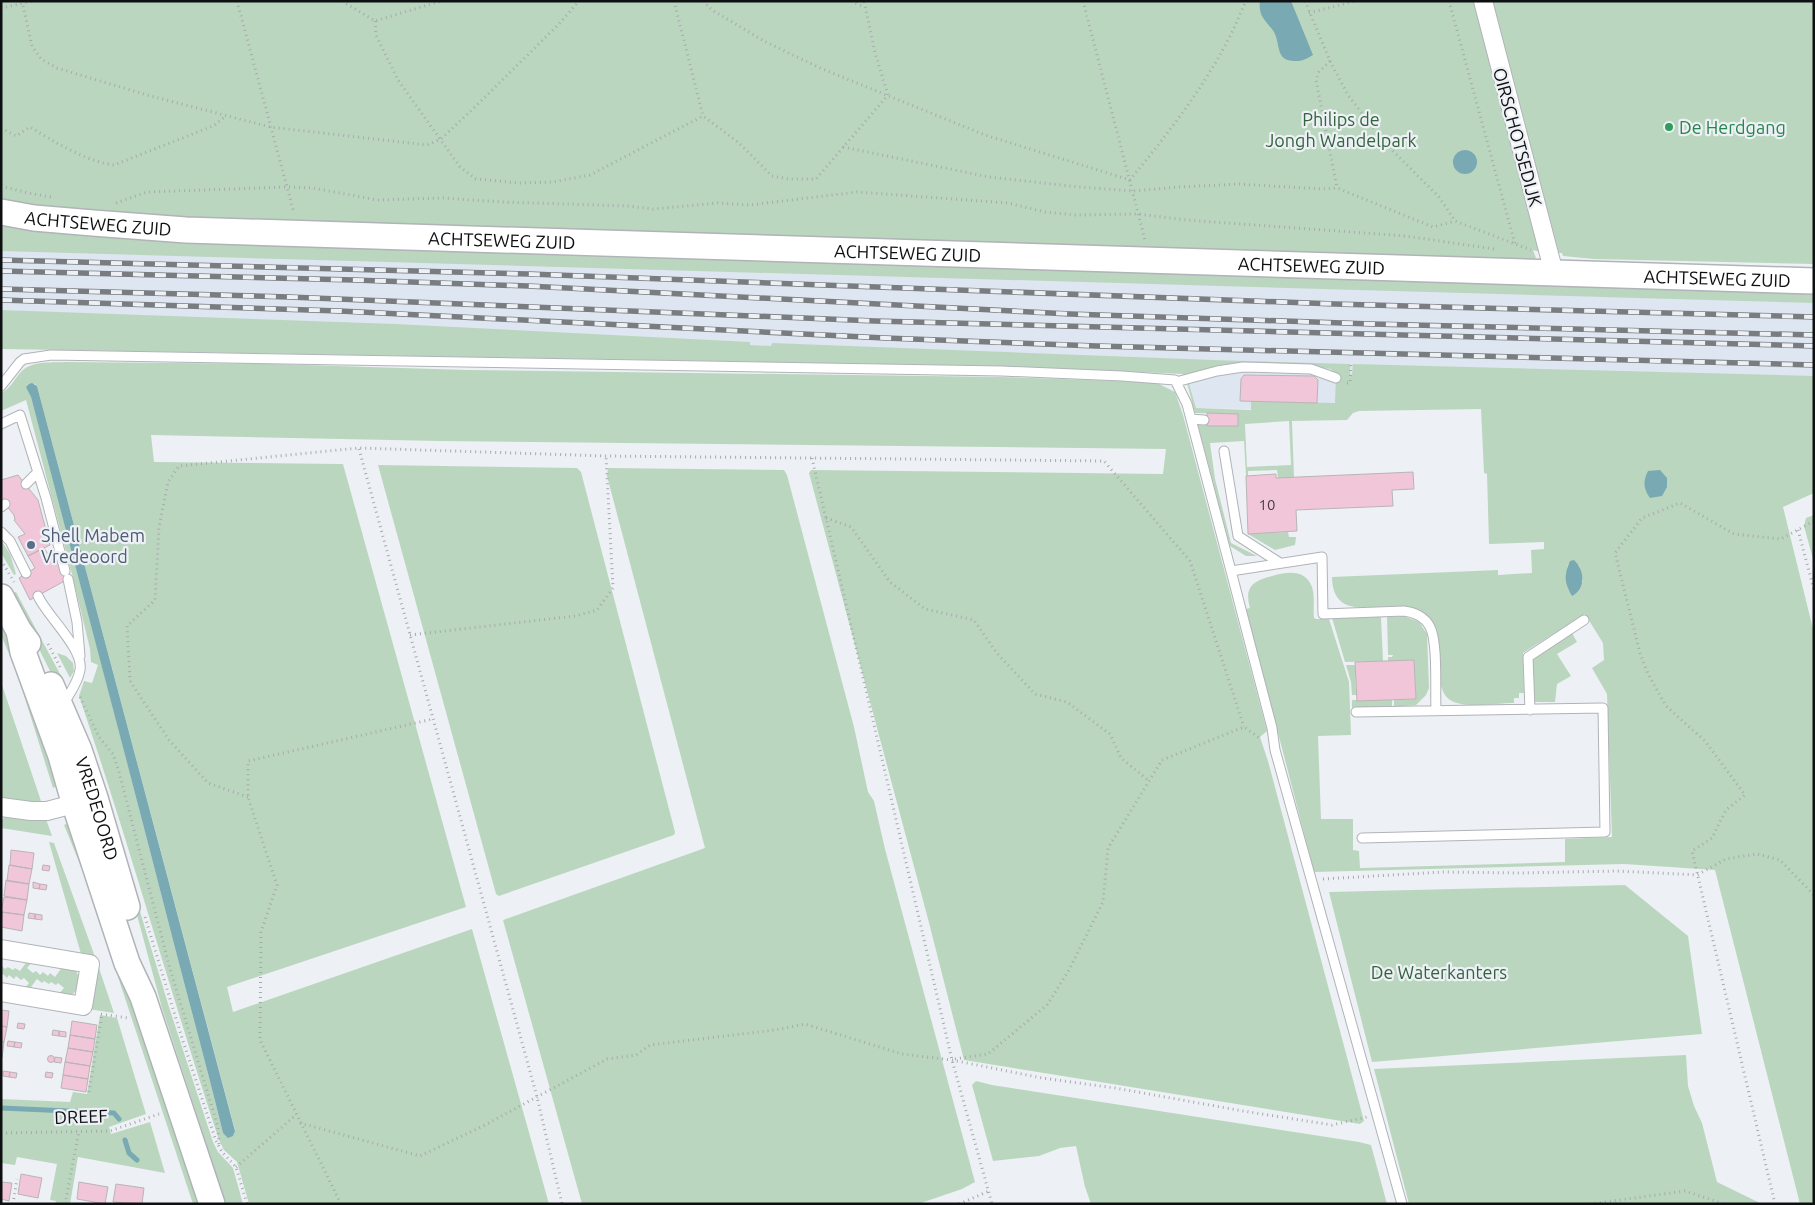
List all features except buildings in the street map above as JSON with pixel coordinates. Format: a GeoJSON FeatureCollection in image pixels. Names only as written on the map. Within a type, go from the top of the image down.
{"type":"FeatureCollection","features":[{"type":"Feature","properties":{"kind":"street","name":"OIRSCHOTSEDIJK"},"geometry":{"type":"LineString","coordinates":[[1483,1],[1554,273]]}},
{"type":"Feature","properties":{"kind":"street","name":"ACHTSEWEG ZUID"},"geometry":{"type":"LineString","coordinates":[[1,212],[34,218],[135,227],[299,234],[1814,281]]}},
{"type":"Feature","properties":{"kind":"street","name":"VREDEOORD"},"geometry":{"type":"LineString","coordinates":[[1,597],[19,631],[23,652],[60,704],[79,750],[85,801],[141,956],[145,979],[144,997],[212,1204]]}},
{"type":"Feature","properties":{"kind":"street"},"geometry":{"type":"LineString","coordinates":[[1,806],[31,811],[47,811],[85,801]]}},
{"type":"Feature","properties":{"kind":"street"},"geometry":{"type":"LineString","coordinates":[[1,949],[90,964],[82,1006],[1,992]]}},
{"type":"Feature","properties":{"kind":"lane"},"geometry":{"type":"LineString","coordinates":[[1,386],[24,359],[51,356],[1002,371],[1175,380],[1187,404],[1272,728],[1275,750],[1402,1204]]}},
{"type":"Feature","properties":{"kind":"lane"},"geometry":{"type":"LineString","coordinates":[[1176,382],[1217,371],[1243,367],[1311,369],[1336,378]]}},
{"type":"Feature","properties":{"kind":"lane"},"geometry":{"type":"LineString","coordinates":[[1,424],[20,415],[38,472],[77,622],[80,670],[60,704]]}},
{"type":"Feature","properties":{"kind":"lane"},"geometry":{"type":"LineString","coordinates":[[1191,420],[1204,420]]}},
{"type":"Feature","properties":{"kind":"lane"},"geometry":{"type":"LineString","coordinates":[[1224,451],[1238,536],[1280,563]]}},
{"type":"Feature","properties":{"kind":"lane"},"geometry":{"type":"LineString","coordinates":[[26,484],[38,472]]}},
{"type":"Feature","properties":{"kind":"lane"},"geometry":{"type":"LineString","coordinates":[[1,532],[10,541],[26,573]]}},
{"type":"Feature","properties":{"kind":"lane"},"geometry":{"type":"LineString","coordinates":[[1231,572],[1322,557],[1323,614],[1404,611],[1422,618],[1430,626],[1434,639],[1436,710]]}},
{"type":"Feature","properties":{"kind":"lane"},"geometry":{"type":"LineString","coordinates":[[38,596],[54,622],[74,646],[80,658]]}},
{"type":"Feature","properties":{"kind":"lane"},"geometry":{"type":"LineString","coordinates":[[1530,710],[1528,657],[1584,620]]}},
{"type":"Feature","properties":{"kind":"lane"},"geometry":{"type":"LineString","coordinates":[[1356,712],[1603,708],[1605,832],[1362,838]]}},
{"type":"Feature","properties":{"kind":"path"},"geometry":{"type":"LineString","coordinates":[[1,8],[33,1]]}},
{"type":"Feature","properties":{"kind":"path"},"geometry":{"type":"LineString","coordinates":[[237,1],[299,234]]}},
{"type":"Feature","properties":{"kind":"path"},"geometry":{"type":"LineString","coordinates":[[342,1],[375,21],[441,1]]}},
{"type":"Feature","properties":{"kind":"path"},"geometry":{"type":"LineString","coordinates":[[22,2],[32,46],[41,59],[57,68],[147,96],[270,127],[427,145],[441,139],[558,25],[579,1]]}},
{"type":"Feature","properties":{"kind":"path"},"geometry":{"type":"LineString","coordinates":[[674,1],[703,116],[739,143],[772,176],[816,180],[888,96]]}},
{"type":"Feature","properties":{"kind":"path"},"geometry":{"type":"LineString","coordinates":[[703,1],[712,10],[764,41],[820,68],[985,135],[1130,180]]}},
{"type":"Feature","properties":{"kind":"path"},"geometry":{"type":"LineString","coordinates":[[851,1],[864,7]]}},
{"type":"Feature","properties":{"kind":"path"},"geometry":{"type":"LineString","coordinates":[[864,1],[878,67],[888,96]]}},
{"type":"Feature","properties":{"kind":"path"},"geometry":{"type":"LineString","coordinates":[[1083,1],[1151,261]]}},
{"type":"Feature","properties":{"kind":"path"},"geometry":{"type":"LineString","coordinates":[[1130,180],[1156,148],[1200,86],[1228,40],[1246,1]]}},
{"type":"Feature","properties":{"kind":"path"},"geometry":{"type":"LineString","coordinates":[[1305,1],[1330,61],[1348,94],[1385,143],[1439,197],[1455,221]]}},
{"type":"Feature","properties":{"kind":"path"},"geometry":{"type":"LineString","coordinates":[[1309,13],[1355,1]]}},
{"type":"Feature","properties":{"kind":"path"},"geometry":{"type":"LineString","coordinates":[[1449,1],[1515,244]]}},
{"type":"Feature","properties":{"kind":"path"},"geometry":{"type":"LineString","coordinates":[[375,21],[376,35],[398,80],[460,167],[476,179],[554,182],[590,175],[703,116]]}},
{"type":"Feature","properties":{"kind":"path"},"geometry":{"type":"LineString","coordinates":[[1330,61],[1319,72],[1316,80],[1337,188]]}},
{"type":"Feature","properties":{"kind":"path"},"geometry":{"type":"LineString","coordinates":[[1,128],[16,136],[30,127],[54,142],[103,164],[114,165],[213,126],[226,116]]}},
{"type":"Feature","properties":{"kind":"path"},"geometry":{"type":"LineString","coordinates":[[843,147],[989,177],[1080,187],[1132,191],[1179,186],[1238,184],[1322,189],[1337,188],[1433,226],[1455,221],[1534,251]]}},
{"type":"Feature","properties":{"kind":"path","name":"ACHTSEWEG ZUID"},"geometry":{"type":"LineString","coordinates":[[1,186],[28,194],[52,198]]}},
{"type":"Feature","properties":{"kind":"path","name":"ACHTSEWEG ZUID"},"geometry":{"type":"LineString","coordinates":[[110,205],[148,192],[288,187],[313,188],[377,200],[443,198],[628,206],[654,209],[718,203],[750,205],[857,192],[1008,202],[1046,212],[1075,215],[1138,214],[1186,220],[1406,236],[1502,250]]}},
{"type":"Feature","properties":{"kind":"path"},"geometry":{"type":"LineString","coordinates":[[1351,364],[1351,375]]}},
{"type":"Feature","properties":{"kind":"path"},"geometry":{"type":"LineString","coordinates":[[359,448],[537,1097],[562,1204]]}},
{"type":"Feature","properties":{"kind":"path"},"geometry":{"type":"LineString","coordinates":[[248,797],[208,783],[169,740],[130,681],[127,626],[155,600],[159,527],[168,482],[179,466],[359,448],[606,456],[1104,462],[1190,561],[1244,727],[1275,750]]}},
{"type":"Feature","properties":{"kind":"path"},"geometry":{"type":"LineString","coordinates":[[410,635],[575,616],[597,610],[613,588],[606,456]]}},
{"type":"Feature","properties":{"kind":"path"},"geometry":{"type":"LineString","coordinates":[[812,458],[952,1060],[992,1204]]}},
{"type":"Feature","properties":{"kind":"path"},"geometry":{"type":"LineString","coordinates":[[1775,1204],[1692,851],[1712,838],[1726,810],[1745,795],[1705,740],[1666,706],[1648,674],[1640,653],[1615,553],[1642,518],[1680,503],[1734,534],[1781,540],[1814,521]]}},
{"type":"Feature","properties":{"kind":"path"},"geometry":{"type":"LineString","coordinates":[[826,518],[850,527],[890,582],[925,609],[974,620],[996,652],[1036,694],[1067,702],[1110,734],[1121,758],[1149,781]]}},
{"type":"Feature","properties":{"kind":"path"},"geometry":{"type":"LineString","coordinates":[[1798,530],[1814,590]]}},
{"type":"Feature","properties":{"kind":"path"},"geometry":{"type":"LineString","coordinates":[[60,704],[84,703],[99,737],[113,754],[170,969],[218,1127],[219,1147]]}},
{"type":"Feature","properties":{"kind":"path"},"geometry":{"type":"LineString","coordinates":[[341,1204],[260,1040],[261,932],[277,885],[248,797],[248,761],[434,719]]}},
{"type":"Feature","properties":{"kind":"path"},"geometry":{"type":"LineString","coordinates":[[952,1060],[988,1054],[1047,1005],[1069,970],[1103,902],[1108,848],[1162,760],[1244,727]]}},
{"type":"Feature","properties":{"kind":"path"},"geometry":{"type":"LineString","coordinates":[[1312,879],[1443,872],[1616,871],[1697,874],[1726,859],[1757,854],[1780,860],[1814,895]]}},
{"type":"Feature","properties":{"kind":"path"},"geometry":{"type":"LineString","coordinates":[[82,1006],[83,1011],[128,1018]]}},
{"type":"Feature","properties":{"kind":"path"},"geometry":{"type":"LineString","coordinates":[[89,1092],[102,1014]]}},
{"type":"Feature","properties":{"kind":"path"},"geometry":{"type":"LineString","coordinates":[[300,1123],[420,1156],[485,1125],[607,1059],[636,1055],[650,1045],[775,1030],[805,1024],[902,1054],[952,1060],[1042,1078],[1115,1088],[1244,1112],[1332,1125],[1377,1114]]}},
{"type":"Feature","properties":{"kind":"path","name":"DREEF"},"geometry":{"type":"LineString","coordinates":[[1,1133],[110,1131],[159,1114]]}},
{"type":"Feature","properties":{"kind":"path"},"geometry":{"type":"LineString","coordinates":[[236,1167],[296,1115]]}},
{"type":"Feature","properties":{"kind":"path"},"geometry":{"type":"LineString","coordinates":[[65,1204],[79,1131]]}},
{"type":"Feature","properties":{"kind":"path"},"geometry":{"type":"LineString","coordinates":[[13,1204],[17,1179]]}},
{"type":"Feature","properties":{"kind":"path"},"geometry":{"type":"LineString","coordinates":[[959,1204],[989,1191]]}},
{"type":"Feature","properties":{"kind":"path"},"geometry":{"type":"LineString","coordinates":[[1590,1204],[1685,1191],[1724,1204]]}},
{"type":"Feature","properties":{"kind":"shaded area"},"geometry":{"type":"Polygon","coordinates":[[[1,249],[1814,295],[1814,409],[1342,394],[1341,411],[1196,408],[1185,366],[1,310],[1,249]]]}},
{"type":"Feature","properties":{"kind":"green space","name":"Philips de Jongh Wandelpark"},"geometry":{"type":"Polygon","coordinates":[[[1,1],[1478,1],[1540,252],[1533,250],[1536,258],[1531,260],[1514,259],[1514,263],[136,219],[1,201],[1,1]]]}},
{"type":"Feature","properties":{"kind":"green space","name":"De Herdgang"},"geometry":{"type":"Polygon","coordinates":[[[1491,1],[1814,1],[1814,264],[1594,259],[1563,256],[1562,253],[1559,253],[1491,1]]]}},
{"type":"Feature","properties":{"kind":"green space"},"geometry":{"type":"Polygon","coordinates":[[[1,222],[1564,286],[1814,291],[1814,303],[1,251],[1,222]]]}},
{"type":"Feature","properties":{"kind":"green space"},"geometry":{"type":"Polygon","coordinates":[[[1,310],[395,324],[750,342],[750,345],[771,346],[772,343],[1350,364],[1350,374],[1352,375],[1353,364],[1814,376],[1814,493],[1783,507],[1814,633],[1814,1204],[1800,1204],[1715,870],[1624,864],[1314,872],[1246,609],[1250,608],[1248,601],[1249,590],[1255,583],[1283,573],[1300,574],[1309,581],[1313,594],[1314,618],[1329,619],[1349,682],[1351,735],[1318,736],[1321,819],[1353,819],[1353,850],[1359,851],[1360,868],[1565,862],[1565,839],[1612,837],[1607,694],[1592,668],[1604,660],[1603,643],[1585,614],[1523,653],[1524,693],[1519,693],[1519,698],[1514,698],[1514,703],[1470,705],[1457,703],[1447,697],[1442,687],[1440,675],[1437,633],[1431,621],[1421,611],[1409,607],[1395,606],[1353,607],[1342,602],[1335,593],[1332,577],[1498,570],[1498,575],[1532,573],[1531,550],[1544,549],[1544,542],[1489,544],[1487,474],[1484,473],[1481,409],[1359,411],[1353,413],[1347,420],[1292,421],[1294,477],[1278,478],[1277,470],[1248,471],[1248,476],[1246,476],[1244,441],[1210,443],[1215,479],[1231,543],[1257,556],[1246,556],[1230,546],[1198,425],[1238,426],[1238,414],[1195,413],[1187,383],[1189,383],[1196,408],[1251,410],[1251,401],[1335,403],[1336,376],[1331,369],[1310,366],[1230,364],[1185,376],[1183,374],[1003,366],[1,349],[1,310]],[[1289,421],[1245,424],[1247,467],[1291,465],[1289,421]],[[1568,564],[1566,578],[1583,582],[1579,565],[1568,564]]]}},
{"type":"Feature","properties":{"kind":"green space"},"geometry":{"type":"Polygon","coordinates":[[[47,362],[273,364],[467,370],[1002,377],[1149,382],[1159,384],[1175,392],[1183,415],[1267,731],[1260,737],[1364,1121],[1360,1124],[964,1060],[809,473],[811,470],[1163,474],[1166,449],[440,441],[151,435],[154,462],[343,464],[466,907],[227,987],[233,1012],[472,929],[549,1204],[249,1204],[237,1162],[224,1150],[219,1140],[79,696],[84,681],[92,683],[98,665],[91,662],[90,649],[72,574],[26,400],[1,411],[1,393],[10,387],[24,369],[35,364],[47,362]],[[29,384],[27,387],[86,604],[223,1133],[233,1136],[235,1130],[35,384],[29,384]]]}},
{"type":"Feature","properties":{"kind":"green space"},"geometry":{"type":"Polygon","coordinates":[[[378,465],[577,468],[581,472],[675,832],[674,835],[499,896],[496,894],[378,465]]]}},
{"type":"Feature","properties":{"kind":"green space"},"geometry":{"type":"Polygon","coordinates":[[[608,468],[784,470],[787,475],[854,727],[868,792],[874,801],[885,849],[975,1182],[962,1189],[918,1204],[582,1204],[503,920],[705,848],[607,476],[608,468]]]}},
{"type":"Feature","properties":{"kind":"green space"},"geometry":{"type":"Polygon","coordinates":[[[1814,515],[1814,563],[1804,526],[1806,518],[1814,515]]]}},
{"type":"Feature","properties":{"kind":"green space"},"geometry":{"type":"Polygon","coordinates":[[[1288,532],[1289,537],[1296,537],[1295,545],[1275,550],[1248,534],[1288,532]]]}},
{"type":"Feature","properties":{"kind":"green space"},"geometry":{"type":"Polygon","coordinates":[[[1,540],[10,554],[16,574],[14,575],[1,553],[1,540]]]}},
{"type":"Feature","properties":{"kind":"green space"},"geometry":{"type":"Polygon","coordinates":[[[16,592],[66,685],[61,693],[11,593],[16,592]]]}},
{"type":"Feature","properties":{"kind":"green space"},"geometry":{"type":"Polygon","coordinates":[[[1404,616],[1419,622],[1427,634],[1429,688],[1426,695],[1416,705],[1394,707],[1394,700],[1416,699],[1414,660],[1388,661],[1388,657],[1393,655],[1388,655],[1387,617],[1404,616]]]}},
{"type":"Feature","properties":{"kind":"green space"},"geometry":{"type":"Polygon","coordinates":[[[1381,617],[1383,661],[1345,662],[1332,618],[1381,617]]]}},
{"type":"Feature","properties":{"kind":"green space"},"geometry":{"type":"Polygon","coordinates":[[[1,619],[14,646],[59,785],[53,788],[17,673],[1,635],[1,619]]]}},
{"type":"Feature","properties":{"kind":"green space"},"geometry":{"type":"Polygon","coordinates":[[[1572,633],[1577,642],[1557,654],[1571,676],[1557,684],[1555,702],[1534,702],[1532,658],[1572,633]]]}},
{"type":"Feature","properties":{"kind":"green space"},"geometry":{"type":"Polygon","coordinates":[[[57,653],[66,656],[73,663],[74,671],[70,678],[57,653]]]}},
{"type":"Feature","properties":{"kind":"green space"},"geometry":{"type":"Polygon","coordinates":[[[1346,665],[1355,665],[1356,695],[1352,695],[1351,682],[1346,665]]]}},
{"type":"Feature","properties":{"kind":"green space"},"geometry":{"type":"Polygon","coordinates":[[[1,682],[41,801],[36,803],[1,798],[1,682]]]}},
{"type":"Feature","properties":{"kind":"green space"},"geometry":{"type":"Polygon","coordinates":[[[1352,700],[1392,700],[1392,707],[1352,708],[1352,700]]]}},
{"type":"Feature","properties":{"kind":"green space"},"geometry":{"type":"Polygon","coordinates":[[[75,706],[94,760],[169,1007],[213,1142],[218,1152],[233,1168],[243,1204],[226,1204],[162,1008],[130,889],[72,720],[75,706]]]}},
{"type":"Feature","properties":{"kind":"green space"},"geometry":{"type":"Polygon","coordinates":[[[11,816],[40,820],[46,819],[52,836],[1,828],[1,820],[11,816]]]}},
{"type":"Feature","properties":{"kind":"green space"},"geometry":{"type":"Polygon","coordinates":[[[74,821],[200,1204],[193,1204],[84,874],[64,825],[74,821]]]}},
{"type":"Feature","properties":{"kind":"green space"},"geometry":{"type":"Polygon","coordinates":[[[49,842],[54,843],[95,957],[81,954],[49,842]]]}},
{"type":"Feature","properties":{"kind":"green space","name":"De Waterkanters"},"geometry":{"type":"Polygon","coordinates":[[[1625,885],[1688,936],[1702,1034],[1372,1062],[1329,892],[1625,885]]]}},
{"type":"Feature","properties":{"kind":"green space"},"geometry":{"type":"Polygon","coordinates":[[[28,960],[33,961],[27,968],[33,973],[36,971],[40,975],[43,972],[48,976],[50,973],[55,977],[63,966],[74,969],[78,976],[76,991],[69,996],[58,995],[64,988],[58,983],[56,985],[51,982],[49,984],[44,981],[42,983],[37,979],[28,991],[24,989],[29,983],[24,978],[21,980],[16,976],[14,979],[9,975],[7,978],[3,974],[1,975],[1,965],[5,969],[8,967],[20,971],[28,960]]]}},
{"type":"Feature","properties":{"kind":"green space"},"geometry":{"type":"Polygon","coordinates":[[[97,962],[114,1013],[88,1009],[97,962]]]}},
{"type":"Feature","properties":{"kind":"green space"},"geometry":{"type":"Polygon","coordinates":[[[100,1015],[117,1018],[146,1114],[109,1127],[111,1134],[150,1122],[165,1173],[78,1157],[70,1204],[55,1204],[56,1201],[50,1200],[57,1164],[17,1157],[15,1165],[1,1163],[1,1099],[70,1102],[73,1092],[87,1094],[100,1015]]]}},
{"type":"Feature","properties":{"kind":"green space"},"geometry":{"type":"Polygon","coordinates":[[[1686,1055],[1688,1086],[1702,1123],[1717,1182],[1762,1204],[1409,1204],[1374,1069],[1686,1055]]]}},
{"type":"Feature","properties":{"kind":"green space"},"geometry":{"type":"Polygon","coordinates":[[[976,1081],[1371,1145],[1387,1204],[1091,1204],[1085,1187],[1076,1146],[1060,1148],[1039,1156],[993,1161],[972,1085],[976,1081]]]}},
{"type":"Feature","properties":{"kind":"water"},"geometry":{"type":"Polygon","coordinates":[[[1260,1],[1291,1],[1313,55],[1298,61],[1289,60],[1281,55],[1274,32],[1261,15],[1260,1]]]}},
{"type":"Feature","properties":{"kind":"water"},"geometry":{"type":"Polygon","coordinates":[[[1465,150],[1470,151],[1476,157],[1476,167],[1470,173],[1465,174],[1460,173],[1454,167],[1453,162],[1454,157],[1460,151],[1465,150]]]}},
{"type":"Feature","properties":{"kind":"water"},"geometry":{"type":"Polygon","coordinates":[[[32,383],[37,386],[235,1131],[233,1136],[228,1138],[223,1133],[31,397],[26,387],[32,383]]]}},
{"type":"Feature","properties":{"kind":"water"},"geometry":{"type":"Polygon","coordinates":[[[1660,470],[1667,478],[1667,487],[1662,496],[1650,498],[1645,488],[1646,475],[1648,471],[1660,470]]]}},
{"type":"Feature","properties":{"kind":"water"},"geometry":{"type":"Polygon","coordinates":[[[1574,560],[1582,574],[1582,584],[1577,593],[1572,596],[1566,583],[1566,571],[1570,561],[1574,560]]]}},
{"type":"Feature","properties":{"kind":"waterway"},"geometry":{"type":"LineString","coordinates":[[1,1108],[114,1113],[119,1119]]}},
{"type":"Feature","properties":{"kind":"waterway"},"geometry":{"type":"LineString","coordinates":[[125,1140],[129,1153],[137,1160]]}},
{"type":"Feature","properties":{"kind":"railway"},"geometry":{"type":"LineString","coordinates":[[1,260],[529,274],[1335,304],[1814,317]]}},
{"type":"Feature","properties":{"kind":"railway"},"geometry":{"type":"LineString","coordinates":[[1,271],[528,286],[1070,314],[1814,335]]}},
{"type":"Feature","properties":{"kind":"railway"},"geometry":{"type":"LineString","coordinates":[[1,289],[289,297],[875,321],[1814,346]]}},
{"type":"Feature","properties":{"kind":"railway"},"geometry":{"type":"LineString","coordinates":[[1,300],[340,311],[885,338],[1097,346],[1814,365]]}},
{"type":"Feature","properties":{"kind":"place","name":"De Herdgang"},"geometry":{"type":"Point","coordinates":[1669,127]}},
{"type":"Feature","properties":{"kind":"place","name":"Shell Mabem Vredeoord"},"geometry":{"type":"Point","coordinates":[31,545]}}]}
